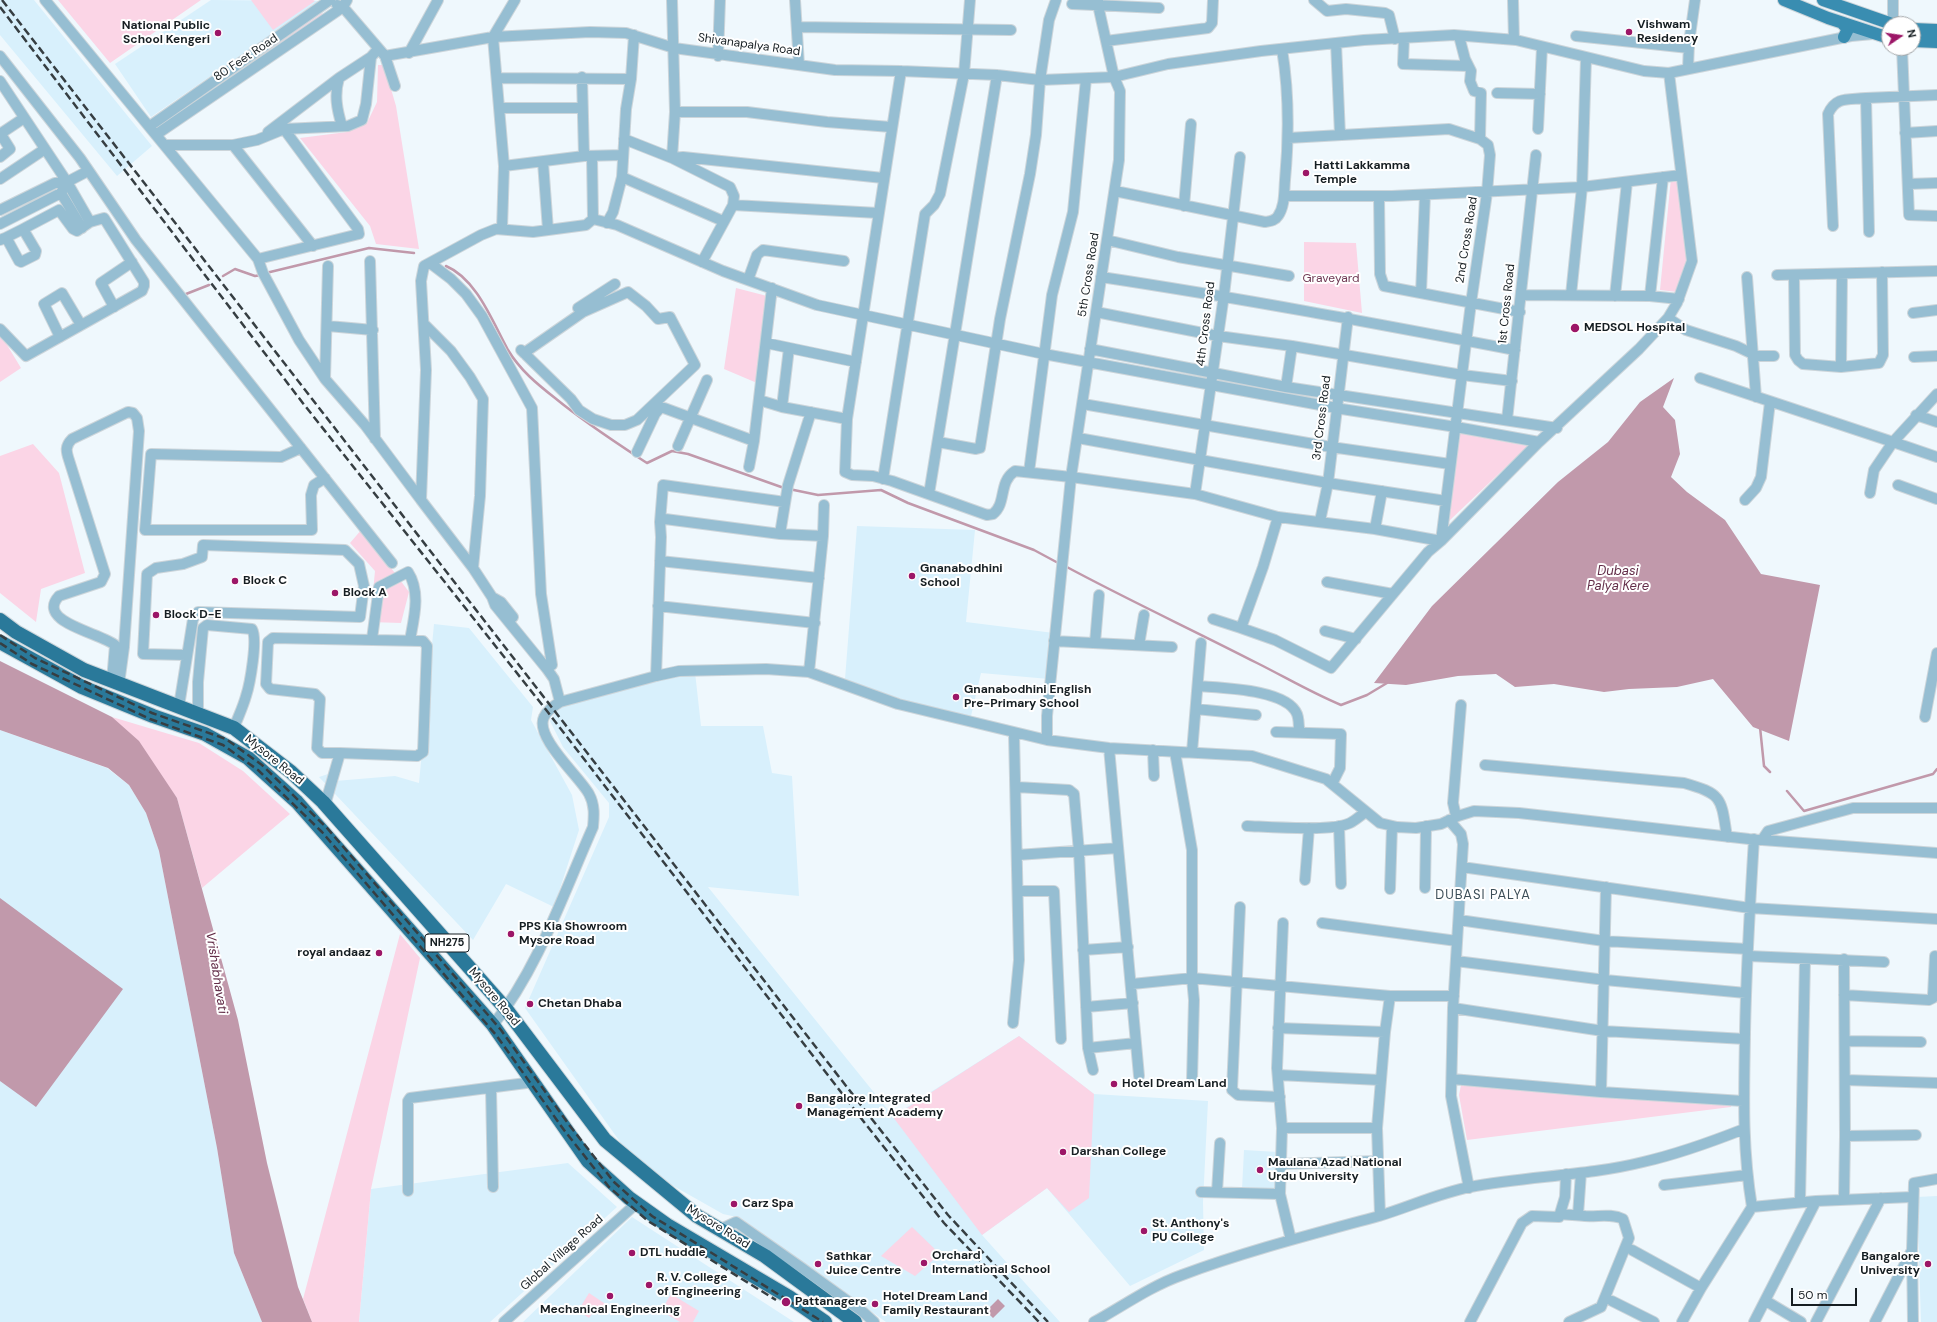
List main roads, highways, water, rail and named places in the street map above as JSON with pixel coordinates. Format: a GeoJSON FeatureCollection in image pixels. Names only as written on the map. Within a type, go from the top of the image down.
{"type":"FeatureCollection","features":[{"type":"Feature","properties":{"kind":"highway","name":"Mysore Road"},"geometry":{"type":"LineString","coordinates":[[0,620],[16,632],[84,670],[234,728],[291,772],[325,805],[506,1009],[604,1140],[697,1216],[765,1256],[855,1322]]}},
{"type":"Feature","properties":{"kind":"highway","name":"Mysore Road"},"geometry":{"type":"LineString","coordinates":[[0,642],[82,687],[153,716],[205,734],[248,758],[297,802],[493,1025],[588,1161],[637,1203],[667,1225],[789,1297],[825,1322]]}},
{"type":"Feature","properties":{"kind":"main road"},"geometry":{"type":"LineString","coordinates":[[1784,0],[1843,24],[1881,36]]}},
{"type":"Feature","properties":{"kind":"main road"},"geometry":{"type":"LineString","coordinates":[[1823,0],[1881,20]]}},
{"type":"Feature","properties":{"kind":"main road"},"geometry":{"type":"LineString","coordinates":[[1843,24],[1848,29],[1844,37]]}},
{"type":"Feature","properties":{"kind":"main road"},"geometry":{"type":"LineString","coordinates":[[1921,29],[1937,30]]}},
{"type":"Feature","properties":{"kind":"main road"},"geometry":{"type":"LineString","coordinates":[[1921,41],[1937,42]]}},
{"type":"Feature","properties":{"kind":"water","name":"Dubasi Palya Kere"},"geometry":{"type":"Polygon","coordinates":[[[1674,378],[1663,407],[1675,420],[1680,454],[1671,477],[1687,492],[1725,520],[1761,574],[1820,585],[1789,741],[1753,727],[1713,679],[1677,687],[1629,689],[1604,692],[1554,684],[1515,687],[1496,674],[1458,676],[1406,685],[1374,683],[1432,606],[1558,482],[1608,442],[1640,402],[1674,378]]]}},
{"type":"Feature","properties":{"kind":"water","name":"Vrishabhavati"},"geometry":{"type":"Polygon","coordinates":[[[0,661],[112,717],[139,741],[177,798],[238,1020],[267,1163],[298,1287],[312,1322],[262,1322],[234,1253],[217,1148],[159,851],[146,813],[129,785],[108,768],[0,730],[0,661]]]}},
{"type":"Feature","properties":{"kind":"water"},"geometry":{"type":"Polygon","coordinates":[[[0,898],[123,989],[36,1107],[0,1081],[0,898]]]}},
{"type":"Feature","properties":{"kind":"water"},"geometry":{"type":"Polygon","coordinates":[[[998,1299],[1005,1306],[993,1318],[986,1311],[998,1299]]]}},
{"type":"Feature","properties":{"kind":"waterway"},"geometry":{"type":"LineString","coordinates":[[266,273],[369,248],[414,253]]}},
{"type":"Feature","properties":{"kind":"waterway"},"geometry":{"type":"LineString","coordinates":[[446,266],[457,272],[475,291],[490,315],[508,350],[529,376],[600,432],[647,463],[672,451],[688,454],[784,488]]}},
{"type":"Feature","properties":{"kind":"waterway"},"geometry":{"type":"LineString","coordinates":[[223,276],[235,269],[255,276],[261,275]]}},
{"type":"Feature","properties":{"kind":"waterway"},"geometry":{"type":"LineString","coordinates":[[186,294],[209,285]]}},
{"type":"Feature","properties":{"kind":"waterway"},"geometry":{"type":"LineString","coordinates":[[789,489],[818,495],[881,490],[908,503],[1034,550],[1060,564]]}},
{"type":"Feature","properties":{"kind":"waterway"},"geometry":{"type":"LineString","coordinates":[[1065,566],[1341,705],[1367,695],[1387,683]]}},
{"type":"Feature","properties":{"kind":"waterway"},"geometry":{"type":"LineString","coordinates":[[1760,727],[1764,766],[1770,772]]}},
{"type":"Feature","properties":{"kind":"waterway"},"geometry":{"type":"LineString","coordinates":[[1787,791],[1804,811],[1933,774],[1937,769]]}},
{"type":"Feature","properties":{"kind":"railway"},"geometry":{"type":"LineString","coordinates":[[2,0],[871,1118],[948,1215],[1048,1322]]}},
{"type":"Feature","properties":{"kind":"railway"},"geometry":{"type":"LineString","coordinates":[[0,7],[302,402],[547,711],[864,1122],[944,1223],[1039,1322]]}},
{"type":"Feature","properties":{"kind":"railway"},"geometry":{"type":"LineString","coordinates":[[0,635],[35,658],[152,713],[226,739],[262,765],[327,828],[501,1030],[570,1126],[614,1182],[652,1216],[823,1322]]}},
{"type":"Feature","properties":{"kind":"railway"},"geometry":{"type":"LineString","coordinates":[[0,643],[32,664],[150,719],[223,745],[258,770],[322,832],[496,1035],[564,1130],[609,1187],[648,1221],[776,1300]]}},
{"type":"Feature","properties":{"kind":"place","name":"Vishwam Residency"},"geometry":{"type":"Point","coordinates":[1629,32]}},
{"type":"Feature","properties":{"kind":"place","name":"National Public School Kengeri"},"geometry":{"type":"Point","coordinates":[218,33]}},
{"type":"Feature","properties":{"kind":"place","name":"Hatti Lakkamma Temple"},"geometry":{"type":"Point","coordinates":[1306,173]}},
{"type":"Feature","properties":{"kind":"place","name":"MEDSOL Hospital"},"geometry":{"type":"Point","coordinates":[1575,328]}},
{"type":"Feature","properties":{"kind":"place","name":"Gnanabodhini School"},"geometry":{"type":"Point","coordinates":[912,576]}},
{"type":"Feature","properties":{"kind":"place","name":"Block C"},"geometry":{"type":"Point","coordinates":[235,581]}},
{"type":"Feature","properties":{"kind":"place","name":"Block A"},"geometry":{"type":"Point","coordinates":[335,593]}},
{"type":"Feature","properties":{"kind":"place","name":"Block D-E"},"geometry":{"type":"Point","coordinates":[156,615]}},
{"type":"Feature","properties":{"kind":"place","name":"Gnanabodhini English Pre-Primary School"},"geometry":{"type":"Point","coordinates":[956,697]}},
{"type":"Feature","properties":{"kind":"place","name":"PPS Kia Showroom Mysore Road"},"geometry":{"type":"Point","coordinates":[511,934]}},
{"type":"Feature","properties":{"kind":"place","name":"royal andaaz"},"geometry":{"type":"Point","coordinates":[379,953]}},
{"type":"Feature","properties":{"kind":"place","name":"Chetan Dhaba"},"geometry":{"type":"Point","coordinates":[530,1004]}},
{"type":"Feature","properties":{"kind":"place","name":"Hotel Dream Land"},"geometry":{"type":"Point","coordinates":[1114,1084]}},
{"type":"Feature","properties":{"kind":"place","name":"Bangalore Integrated Management Academy"},"geometry":{"type":"Point","coordinates":[799,1106]}},
{"type":"Feature","properties":{"kind":"place","name":"Darshan College"},"geometry":{"type":"Point","coordinates":[1063,1152]}},
{"type":"Feature","properties":{"kind":"place","name":"Maulana Azad National Urdu University"},"geometry":{"type":"Point","coordinates":[1260,1170]}},
{"type":"Feature","properties":{"kind":"place","name":"Carz Spa"},"geometry":{"type":"Point","coordinates":[734,1204]}},
{"type":"Feature","properties":{"kind":"place","name":"St. Anthony's PU College"},"geometry":{"type":"Point","coordinates":[1144,1231]}},
{"type":"Feature","properties":{"kind":"place","name":"DTL huddle"},"geometry":{"type":"Point","coordinates":[632,1253]}},
{"type":"Feature","properties":{"kind":"place","name":"Orchard International School"},"geometry":{"type":"Point","coordinates":[924,1263]}},
{"type":"Feature","properties":{"kind":"place","name":"Sathkar Juice Centre"},"geometry":{"type":"Point","coordinates":[818,1264]}},
{"type":"Feature","properties":{"kind":"place","name":"Bangalore University"},"geometry":{"type":"Point","coordinates":[1928,1264]}},
{"type":"Feature","properties":{"kind":"place","name":"R. V. College of Engineering"},"geometry":{"type":"Point","coordinates":[649,1285]}},
{"type":"Feature","properties":{"kind":"place","name":"Mechanical Engineering"},"geometry":{"type":"Point","coordinates":[610,1296]}},
{"type":"Feature","properties":{"kind":"place","name":"Pattanagere"},"geometry":{"type":"Point","coordinates":[786,1302]}},
{"type":"Feature","properties":{"kind":"place","name":"Hotel Dream Land Family Restaurant"},"geometry":{"type":"Point","coordinates":[875,1304]}},
{"type":"Feature","properties":{"kind":"district","name":"DUBASI PALYA"},"geometry":{"type":"Point","coordinates":[1483,896]}},
{"type":"Feature","properties":{"kind":"park label","name":"Graveyard"},"geometry":{"type":"Point","coordinates":[1331,279]}}]}
